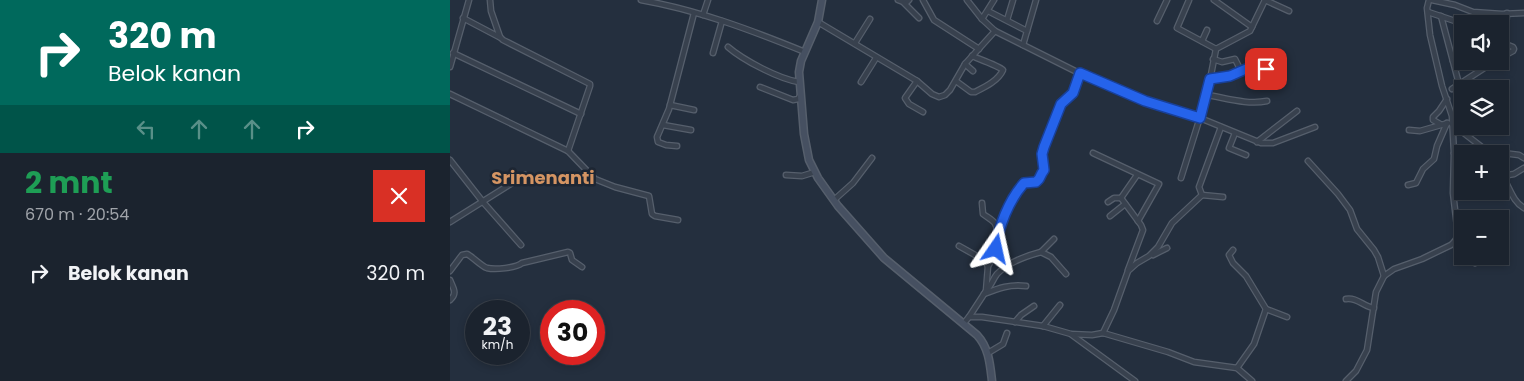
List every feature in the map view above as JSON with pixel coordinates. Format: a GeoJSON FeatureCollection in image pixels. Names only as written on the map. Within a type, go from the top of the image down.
{"type":"FeatureCollection","features":[{"type":"Feature","properties":{"kind":"street"},"geometry":{"type":"LineString","coordinates":[[450,67],[469,0]]}},
{"type":"Feature","properties":{"kind":"street"},"geometry":{"type":"LineString","coordinates":[[490,0],[491,11],[501,38]]}},
{"type":"Feature","properties":{"kind":"street"},"geometry":{"type":"LineString","coordinates":[[641,0],[669,4],[722,20],[805,52]]}},
{"type":"Feature","properties":{"kind":"street"},"geometry":{"type":"LineString","coordinates":[[703,15],[708,0]]}},
{"type":"Feature","properties":{"kind":"street"},"geometry":{"type":"LineString","coordinates":[[822,0],[818,22],[801,61],[800,96],[805,143],[809,160],[834,200],[853,224],[894,267],[967,320],[988,353],[992,381]]}},
{"type":"Feature","properties":{"kind":"street"},"geometry":{"type":"LineString","coordinates":[[898,0],[907,1],[919,18]]}},
{"type":"Feature","properties":{"kind":"street"},"geometry":{"type":"LineString","coordinates":[[932,0],[925,2],[934,20],[979,50]]}},
{"type":"Feature","properties":{"kind":"street"},"geometry":{"type":"LineString","coordinates":[[967,0],[982,19],[995,31],[1080,73],[1145,101],[1200,118],[1261,144],[1274,143],[1315,127]]}},
{"type":"Feature","properties":{"kind":"street"},"geometry":{"type":"LineString","coordinates":[[982,19],[994,0]]}},
{"type":"Feature","properties":{"kind":"street"},"geometry":{"type":"LineString","coordinates":[[1007,20],[1013,0]]}},
{"type":"Feature","properties":{"kind":"street"},"geometry":{"type":"LineString","coordinates":[[1023,45],[1036,0]]}},
{"type":"Feature","properties":{"kind":"street"},"geometry":{"type":"LineString","coordinates":[[1157,22],[1167,0]]}},
{"type":"Feature","properties":{"kind":"street"},"geometry":{"type":"LineString","coordinates":[[1189,0],[1177,28],[1216,49]]}},
{"type":"Feature","properties":{"kind":"street"},"geometry":{"type":"LineString","coordinates":[[1214,0],[1252,27]]}},
{"type":"Feature","properties":{"kind":"street"},"geometry":{"type":"LineString","coordinates":[[1181,178],[1207,95],[1216,49],[1247,34],[1265,0],[1289,11]]}},
{"type":"Feature","properties":{"kind":"street"},"geometry":{"type":"LineString","coordinates":[[1455,210],[1453,193],[1454,153],[1447,99],[1442,86],[1430,34],[1428,12],[1431,0],[1455,5],[1473,12],[1524,13]]}},
{"type":"Feature","properties":{"kind":"street"},"geometry":{"type":"LineString","coordinates":[[988,11],[1027,31]]}},
{"type":"Feature","properties":{"kind":"street"},"geometry":{"type":"LineString","coordinates":[[678,146],[662,144],[658,142],[657,138],[670,105],[694,12]]}},
{"type":"Feature","properties":{"kind":"street"},"geometry":{"type":"LineString","coordinates":[[1428,12],[1454,20]]}},
{"type":"Feature","properties":{"kind":"street"},"geometry":{"type":"LineString","coordinates":[[1442,16],[1458,80]]}},
{"type":"Feature","properties":{"kind":"street"},"geometry":{"type":"LineString","coordinates":[[463,18],[590,84],[568,151]]}},
{"type":"Feature","properties":{"kind":"street"},"geometry":{"type":"LineString","coordinates":[[855,43],[870,19]]}},
{"type":"Feature","properties":{"kind":"street"},"geometry":{"type":"LineString","coordinates":[[713,53],[722,20]]}},
{"type":"Feature","properties":{"kind":"street"},"geometry":{"type":"LineString","coordinates":[[818,22],[855,43],[940,98],[945,95],[956,81],[965,64],[995,31]]}},
{"type":"Feature","properties":{"kind":"street"},"geometry":{"type":"LineString","coordinates":[[1202,41],[1207,30]]}},
{"type":"Feature","properties":{"kind":"street"},"geometry":{"type":"LineString","coordinates":[[1509,45],[1514,50],[1509,53]]}},
{"type":"Feature","properties":{"kind":"street"},"geometry":{"type":"LineString","coordinates":[[728,46],[738,56],[748,62],[789,80],[800,82]]}},
{"type":"Feature","properties":{"kind":"street"},"geometry":{"type":"LineString","coordinates":[[453,54],[581,114]]}},
{"type":"Feature","properties":{"kind":"street"},"geometry":{"type":"LineString","coordinates":[[956,81],[971,92],[974,92],[996,79],[1002,73],[1001,67],[972,56]]}},
{"type":"Feature","properties":{"kind":"street"},"geometry":{"type":"LineString","coordinates":[[861,82],[876,58]]}},
{"type":"Feature","properties":{"kind":"street"},"geometry":{"type":"LineString","coordinates":[[1213,59],[1222,62],[1235,59],[1241,71]]}},
{"type":"Feature","properties":{"kind":"street"},"geometry":{"type":"LineString","coordinates":[[965,64],[973,71]]}},
{"type":"Feature","properties":{"kind":"street"},"geometry":{"type":"LineString","coordinates":[[1210,79],[1230,76],[1246,69],[1273,70]]}},
{"type":"Feature","properties":{"kind":"street"},"geometry":{"type":"LineString","coordinates":[[1465,80],[1481,70]]}},
{"type":"Feature","properties":{"kind":"street"},"geometry":{"type":"LineString","coordinates":[[997,236],[1017,192],[1024,183],[1033,183],[1039,179],[1044,170],[1042,154],[1061,104],[1073,93],[1080,73]]}},
{"type":"Feature","properties":{"kind":"street"},"geometry":{"type":"LineString","coordinates":[[916,81],[905,98],[909,104],[923,112]]}},
{"type":"Feature","properties":{"kind":"street"},"geometry":{"type":"LineString","coordinates":[[760,87],[793,100],[798,99],[800,96]]}},
{"type":"Feature","properties":{"kind":"street"},"geometry":{"type":"LineString","coordinates":[[450,94],[568,151],[596,179],[615,187],[649,196],[652,214],[655,216],[678,220]]}},
{"type":"Feature","properties":{"kind":"street"},"geometry":{"type":"LineString","coordinates":[[1207,95],[1246,102],[1267,101]]}},
{"type":"Feature","properties":{"kind":"street"},"geometry":{"type":"LineString","coordinates":[[1440,124],[1433,120],[1433,117],[1439,112],[1447,99]]}},
{"type":"Feature","properties":{"kind":"street"},"geometry":{"type":"LineString","coordinates":[[670,105],[694,110]]}},
{"type":"Feature","properties":{"kind":"street"},"geometry":{"type":"LineString","coordinates":[[1257,142],[1298,111]]}},
{"type":"Feature","properties":{"kind":"street"},"geometry":{"type":"LineString","coordinates":[[1408,185],[1415,183],[1423,169],[1434,159],[1437,146],[1450,123]]}},
{"type":"Feature","properties":{"kind":"street"},"geometry":{"type":"LineString","coordinates":[[1409,130],[1420,131],[1440,124],[1450,123],[1487,151],[1523,156]]}},
{"type":"Feature","properties":{"kind":"street"},"geometry":{"type":"LineString","coordinates":[[663,124],[691,130]]}},
{"type":"Feature","properties":{"kind":"street"},"geometry":{"type":"LineString","coordinates":[[1202,195],[1199,187],[1221,127]]}},
{"type":"Feature","properties":{"kind":"street"},"geometry":{"type":"LineString","coordinates":[[1235,133],[1229,148],[1246,155]]}},
{"type":"Feature","properties":{"kind":"street"},"geometry":{"type":"LineString","coordinates":[[1093,153],[1158,184],[1138,221]]}},
{"type":"Feature","properties":{"kind":"street"},"geometry":{"type":"LineString","coordinates":[[834,200],[853,183],[872,158]]}},
{"type":"Feature","properties":{"kind":"street"},"geometry":{"type":"LineString","coordinates":[[450,160],[483,202],[521,245]]}},
{"type":"Feature","properties":{"kind":"street"},"geometry":{"type":"LineString","coordinates":[[1308,161],[1350,210],[1357,229],[1378,257],[1384,276]]}},
{"type":"Feature","properties":{"kind":"street"},"geometry":{"type":"LineString","coordinates":[[1509,175],[1524,168]]}},
{"type":"Feature","properties":{"kind":"street"},"geometry":{"type":"LineString","coordinates":[[786,175],[802,176],[815,172]]}},
{"type":"Feature","properties":{"kind":"street"},"geometry":{"type":"LineString","coordinates":[[450,222],[525,175]]}},
{"type":"Feature","properties":{"kind":"street"},"geometry":{"type":"LineString","coordinates":[[1121,198],[1137,175]]}},
{"type":"Feature","properties":{"kind":"street"},"geometry":{"type":"LineString","coordinates":[[1509,186],[1515,200],[1524,208]]}},
{"type":"Feature","properties":{"kind":"street"},"geometry":{"type":"LineString","coordinates":[[1149,256],[1158,246],[1172,223],[1202,195],[1223,197]]}},
{"type":"Feature","properties":{"kind":"street"},"geometry":{"type":"LineString","coordinates":[[1108,202],[1115,198],[1121,198]]}},
{"type":"Feature","properties":{"kind":"street"},"geometry":{"type":"LineString","coordinates":[[1103,333],[1143,230],[1121,198]]}},
{"type":"Feature","properties":{"kind":"street"},"geometry":{"type":"LineString","coordinates":[[982,202],[983,214],[996,224],[997,236],[996,254],[988,266],[985,293]]}},
{"type":"Feature","properties":{"kind":"street"},"geometry":{"type":"LineString","coordinates":[[1110,216],[1125,204]]}},
{"type":"Feature","properties":{"kind":"street"},"geometry":{"type":"LineString","coordinates":[[967,320],[995,276],[1026,256],[1041,252],[1054,240]]}},
{"type":"Feature","properties":{"kind":"street"},"geometry":{"type":"LineString","coordinates":[[1346,381],[1356,371],[1367,350],[1378,288],[1384,276],[1454,243]]}},
{"type":"Feature","properties":{"kind":"street"},"geometry":{"type":"LineString","coordinates":[[959,246],[984,260],[988,266]]}},
{"type":"Feature","properties":{"kind":"street"},"geometry":{"type":"LineString","coordinates":[[1128,271],[1149,256],[1167,248]]}},
{"type":"Feature","properties":{"kind":"street"},"geometry":{"type":"LineString","coordinates":[[1233,250],[1230,260],[1246,276],[1266,309],[1287,317]]}},
{"type":"Feature","properties":{"kind":"street"},"geometry":{"type":"LineString","coordinates":[[450,271],[462,255],[467,254],[484,267],[490,268],[518,266],[522,263],[568,252],[572,260],[582,266]]}},
{"type":"Feature","properties":{"kind":"street"},"geometry":{"type":"LineString","coordinates":[[1041,252],[1051,257],[1066,274]]}},
{"type":"Feature","properties":{"kind":"street"},"geometry":{"type":"LineString","coordinates":[[450,280],[455,293],[450,300]]}},
{"type":"Feature","properties":{"kind":"street"},"geometry":{"type":"LineString","coordinates":[[985,293],[1006,286],[1026,286]]}},
{"type":"Feature","properties":{"kind":"street"},"geometry":{"type":"LineString","coordinates":[[1346,299],[1354,298],[1365,306],[1374,308]]}},
{"type":"Feature","properties":{"kind":"street"},"geometry":{"type":"LineString","coordinates":[[1043,326],[1060,305]]}},
{"type":"Feature","properties":{"kind":"street"},"geometry":{"type":"LineString","coordinates":[[1015,322],[1034,306]]}},
{"type":"Feature","properties":{"kind":"street"},"geometry":{"type":"LineString","coordinates":[[1237,368],[1254,344],[1266,309]]}},
{"type":"Feature","properties":{"kind":"street"},"geometry":{"type":"LineString","coordinates":[[967,320],[982,317],[1043,326],[1071,334],[1092,335],[1103,333],[1168,352],[1194,362],[1237,368],[1252,381]]}},
{"type":"Feature","properties":{"kind":"street"},"geometry":{"type":"LineString","coordinates":[[988,353],[1005,342],[1007,333]]}},
{"type":"Feature","properties":{"kind":"street"},"geometry":{"type":"LineString","coordinates":[[1071,334],[1135,381]]}},
{"type":"Feature","properties":{"kind":"district","name":"Srimenanti"},"geometry":{"type":"Point","coordinates":[543,178]}},
{"type":"Feature","properties":{"kind":"route"},"geometry":{"type":"LineString","coordinates":[[996,249],[997,236],[1015,194],[1024,183],[1036,182],[1044,170],[1042,161],[1044,147],[1061,104],[1073,93],[1080,73],[1145,101],[1200,118],[1210,79],[1230,76],[1246,69],[1266,69]]}}]}
